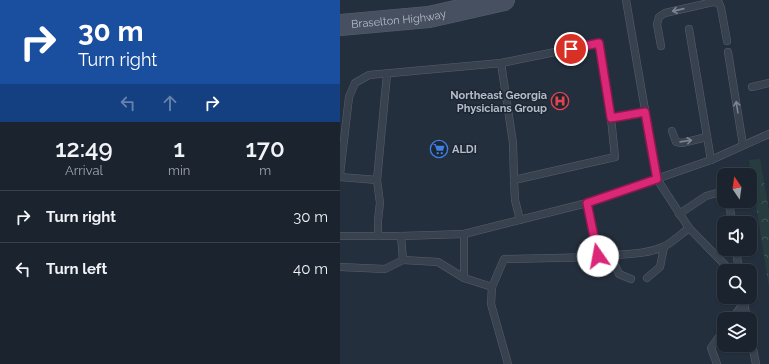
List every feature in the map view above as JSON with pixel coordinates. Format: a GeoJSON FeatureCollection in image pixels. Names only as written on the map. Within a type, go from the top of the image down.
{"type":"FeatureCollection","features":[{"type":"Feature","properties":{"kind":"main road","name":"Braselton Highway"},"geometry":{"type":"LineString","coordinates":[[340,25],[429,17],[504,0]]}},
{"type":"Feature","properties":{"kind":"lane"},"geometry":{"type":"LineString","coordinates":[[626,0],[657,179],[689,228],[724,264]]}},
{"type":"Feature","properties":{"kind":"lane"},"geometry":{"type":"LineString","coordinates":[[661,46],[657,24],[658,17],[665,13],[713,2],[719,3],[721,8],[726,41]]}},
{"type":"Feature","properties":{"kind":"lane"},"geometry":{"type":"LineString","coordinates":[[689,28],[711,160]]}},
{"type":"Feature","properties":{"kind":"lane"},"geometry":{"type":"LineString","coordinates":[[377,180],[340,175],[349,97],[355,83],[369,75],[501,63],[599,43],[611,118],[615,157],[514,180]]}},
{"type":"Feature","properties":{"kind":"lane"},"geometry":{"type":"LineString","coordinates":[[728,52],[743,145]]}},
{"type":"Feature","properties":{"kind":"lane"},"geometry":{"type":"LineString","coordinates":[[501,63],[513,144],[515,200],[520,220]]}},
{"type":"Feature","properties":{"kind":"lane"},"geometry":{"type":"LineString","coordinates":[[378,236],[380,203],[377,180],[387,74]]}},
{"type":"Feature","properties":{"kind":"lane"},"geometry":{"type":"LineString","coordinates":[[752,87],[769,83]]}},
{"type":"Feature","properties":{"kind":"lane"},"geometry":{"type":"LineString","coordinates":[[611,118],[645,112]]}},
{"type":"Feature","properties":{"kind":"lane"},"geometry":{"type":"LineString","coordinates":[[672,131],[676,142],[682,143],[707,137]]}},
{"type":"Feature","properties":{"kind":"lane"},"geometry":{"type":"LineString","coordinates":[[340,236],[464,234],[587,203],[711,160],[769,134]]}},
{"type":"Feature","properties":{"kind":"lane"},"geometry":{"type":"LineString","coordinates":[[680,214],[706,196],[717,193]]}},
{"type":"Feature","properties":{"kind":"lane"},"geometry":{"type":"LineString","coordinates":[[587,203],[598,256]]}},
{"type":"Feature","properties":{"kind":"lane"},"geometry":{"type":"LineString","coordinates":[[508,364],[491,304],[492,287],[504,259],[640,253],[664,247],[689,228]]}},
{"type":"Feature","properties":{"kind":"lane"},"geometry":{"type":"LineString","coordinates":[[464,234],[464,278]]}},
{"type":"Feature","properties":{"kind":"lane"},"geometry":{"type":"LineString","coordinates":[[401,236],[403,260]]}},
{"type":"Feature","properties":{"kind":"lane"},"geometry":{"type":"LineString","coordinates":[[647,278],[660,267],[664,247]]}},
{"type":"Feature","properties":{"kind":"lane"},"geometry":{"type":"LineString","coordinates":[[610,254],[619,274],[631,279]]}},
{"type":"Feature","properties":{"kind":"lane"},"geometry":{"type":"LineString","coordinates":[[340,267],[386,269],[403,260],[438,262],[464,278],[492,287]]}},
{"type":"Feature","properties":{"kind":"lane"},"geometry":{"type":"LineString","coordinates":[[717,340],[711,348],[717,364]]}},
{"type":"Feature","properties":{"kind":"lane"},"geometry":{"type":"LineString","coordinates":[[754,352],[756,364]]}},
{"type":"Feature","properties":{"kind":"green space"},"geometry":{"type":"Polygon","coordinates":[[[760,159],[769,211],[769,288],[756,208],[757,168],[750,168],[749,160],[760,159]]]}},
{"type":"Feature","properties":{"kind":"place","name":"Northeast Georgia Physicians Group"},"geometry":{"type":"Point","coordinates":[560,101]}},
{"type":"Feature","properties":{"kind":"place","name":"ALDI"},"geometry":{"type":"Point","coordinates":[439,149]}},
{"type":"Feature","properties":{"kind":"route"},"geometry":{"type":"LineString","coordinates":[[571,49],[599,43],[611,118],[645,112],[657,179],[587,203],[598,256]]}}]}
